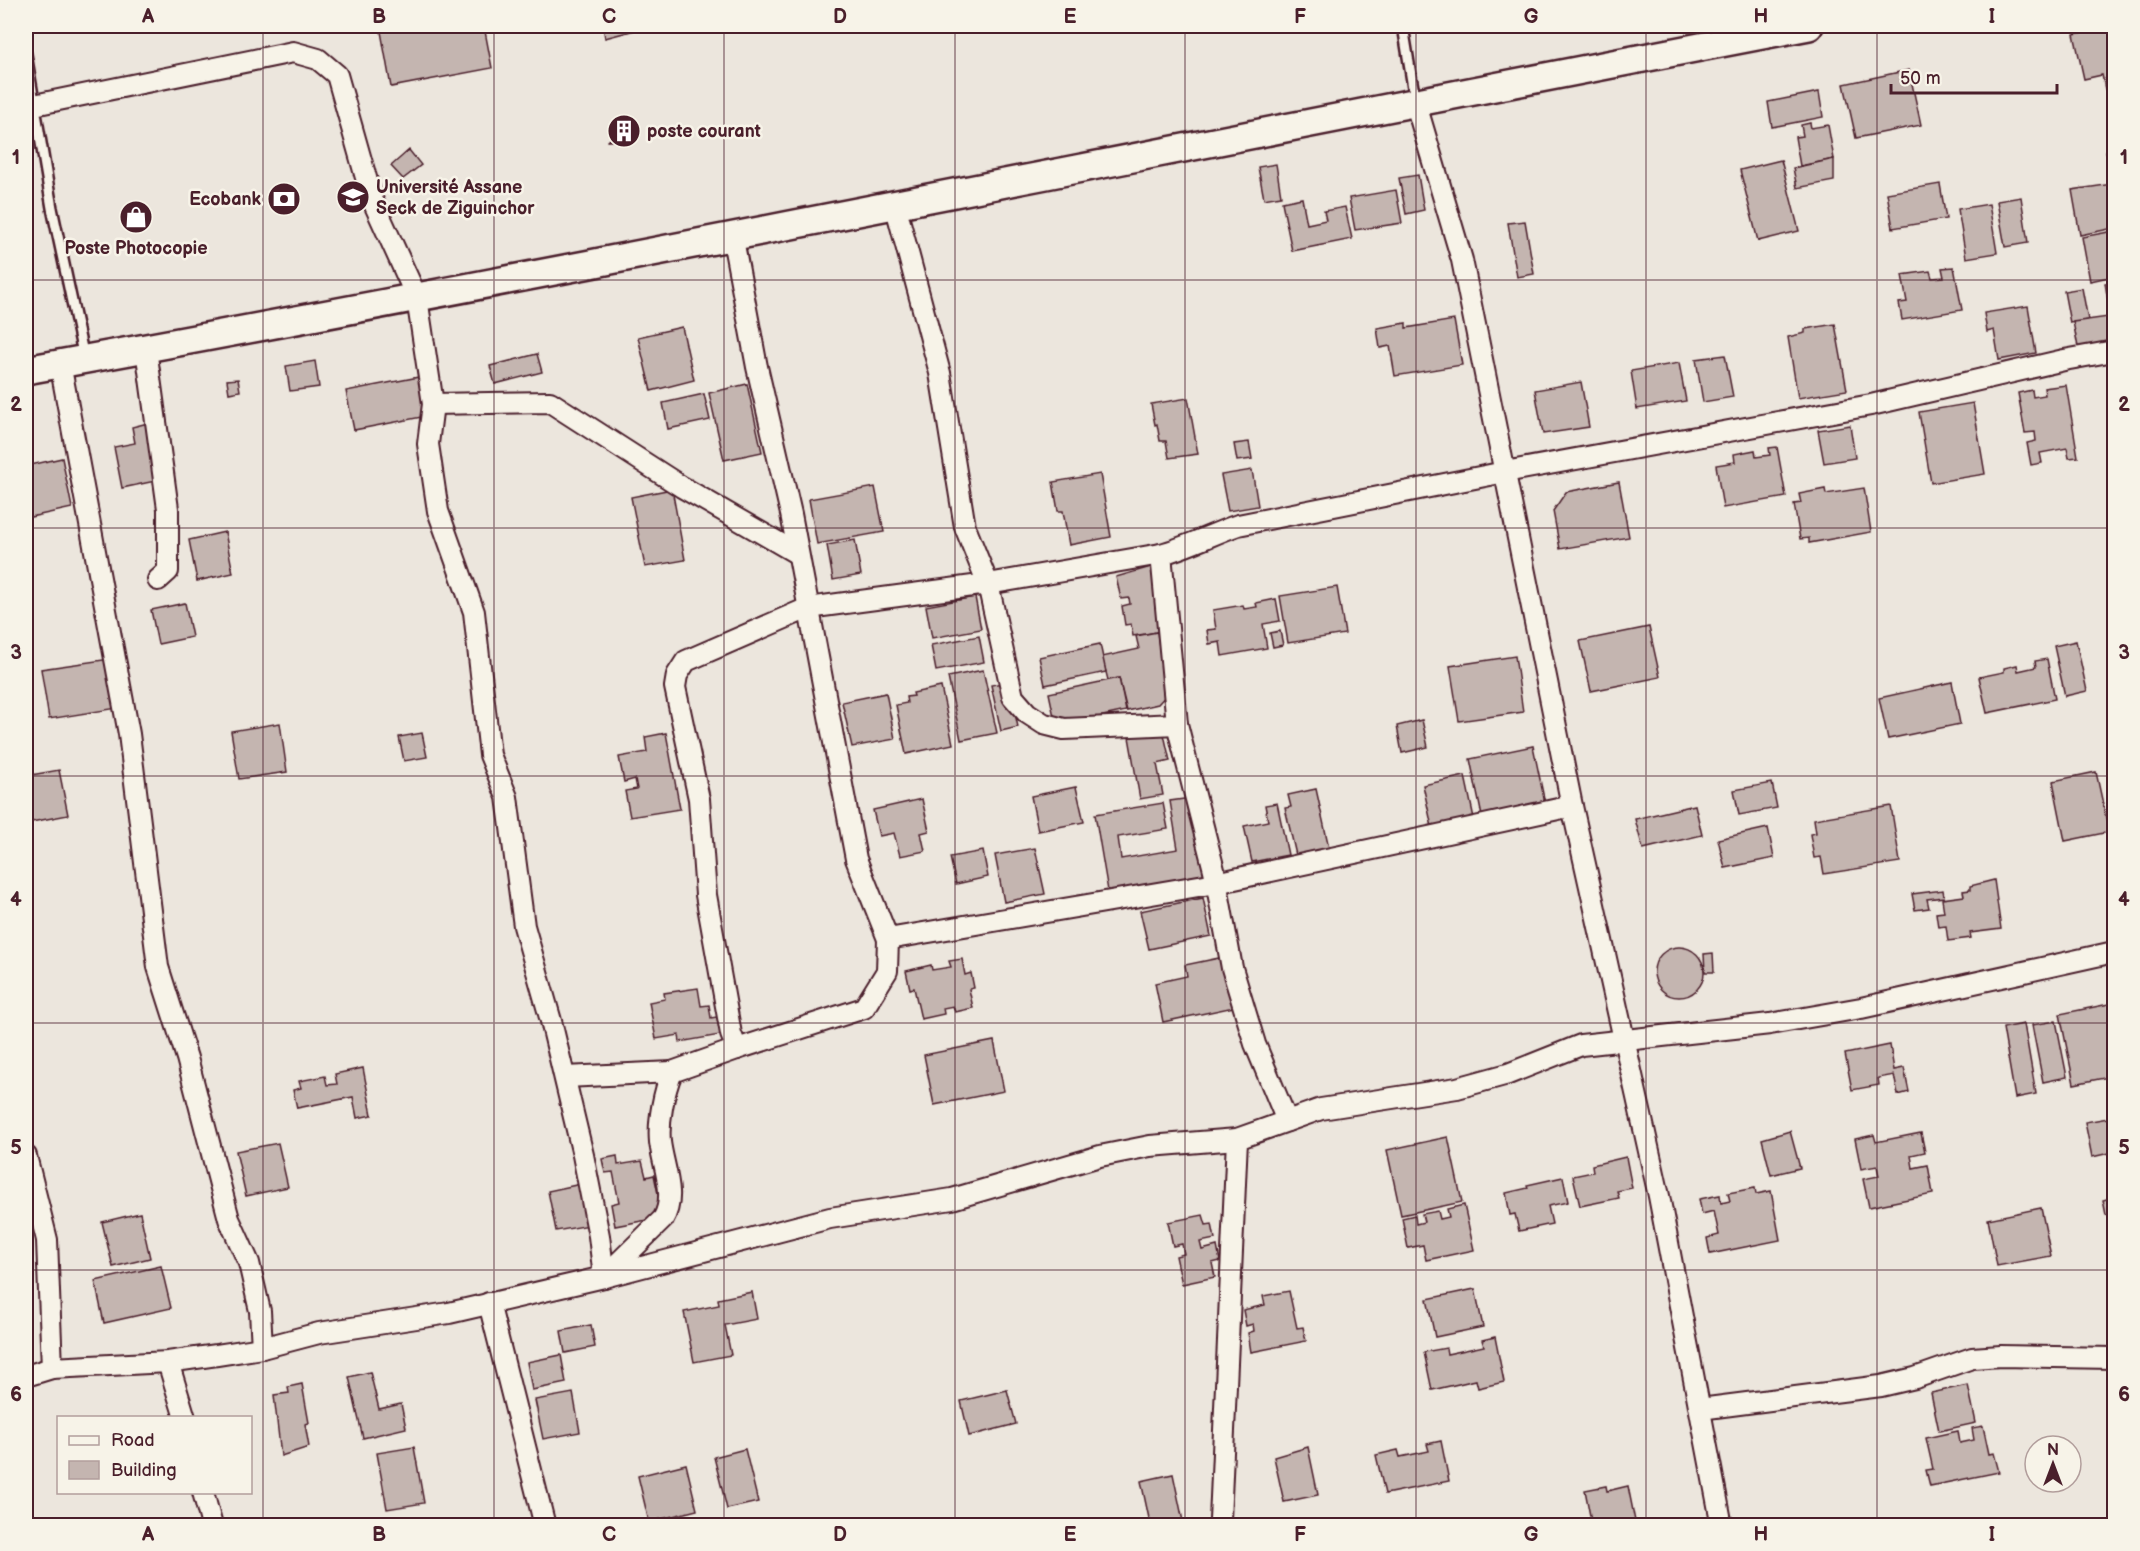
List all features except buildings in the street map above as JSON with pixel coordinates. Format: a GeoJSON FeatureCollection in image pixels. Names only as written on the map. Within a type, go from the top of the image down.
{"type":"FeatureCollection","features":[{"type":"Feature","properties":{"kind":"street"},"geometry":{"type":"LineString","coordinates":[[26,370],[417,298],[732,234],[1809,26]]}},
{"type":"Feature","properties":{"kind":"street"},"geometry":{"type":"LineString","coordinates":[[30,106],[293,52],[318,59],[337,75],[372,199],[417,298],[433,404],[428,444],[438,511],[474,612],[490,755],[507,797],[524,926],[565,1077],[599,1236],[604,1277]]}},
{"type":"Feature","properties":{"kind":"street"},"geometry":{"type":"LineString","coordinates":[[1415,101],[1462,260],[1572,806],[1659,1196],[1722,1526]]}},
{"type":"Feature","properties":{"kind":"street"},"geometry":{"type":"LineString","coordinates":[[895,204],[940,373],[965,526],[988,584],[1013,697],[1027,713],[1044,723],[1064,729],[1177,723]]}},
{"type":"Feature","properties":{"kind":"street"},"geometry":{"type":"LineString","coordinates":[[565,1077],[672,1072],[864,1008],[886,971],[888,939],[856,859],[798,554],[757,367],[732,234]]}},
{"type":"Feature","properties":{"kind":"street"},"geometry":{"type":"LineString","coordinates":[[146,349],[168,509],[168,572],[158,580]]}},
{"type":"Feature","properties":{"kind":"street"},"geometry":{"type":"LineString","coordinates":[[738,1049],[731,1034],[706,895],[699,799],[676,680],[686,661],[808,608],[988,584],[1161,554],[1189,546],[1214,533],[1238,525],[1505,472],[1871,405],[2064,360],[2115,351]]}},
{"type":"Feature","properties":{"kind":"street"},"geometry":{"type":"LineString","coordinates":[[72,361],[129,734],[158,967],[187,1058],[229,1220],[249,1263],[260,1311],[262,1348]]}},
{"type":"Feature","properties":{"kind":"street"},"geometry":{"type":"LineString","coordinates":[[433,404],[550,402],[682,487],[798,554]]}},
{"type":"Feature","properties":{"kind":"street"},"geometry":{"type":"LineString","coordinates":[[1161,554],[1177,723],[1216,883],[1232,968],[1255,1044],[1287,1121]]}},
{"type":"Feature","properties":{"kind":"street"},"geometry":{"type":"LineString","coordinates":[[888,939],[1216,883],[1572,806]]}},
{"type":"Feature","properties":{"kind":"street"},"geometry":{"type":"LineString","coordinates":[[26,1376],[52,1368],[168,1362],[262,1348],[319,1333],[449,1313],[604,1277],[830,1218],[972,1194],[1100,1156],[1150,1146],[1237,1139],[1321,1109],[1457,1088],[1508,1074],[1581,1045],[1623,1038],[1770,1024],[1861,1008],[2115,952]]}},
{"type":"Feature","properties":{"kind":"street"},"geometry":{"type":"LineString","coordinates":[[604,1277],[663,1220],[669,1209],[670,1199],[660,1140],[663,1109],[672,1072]]}},
{"type":"Feature","properties":{"kind":"street"},"geometry":{"type":"LineString","coordinates":[[1220,1520],[1237,1139]]}},
{"type":"Feature","properties":{"kind":"street"},"geometry":{"type":"LineString","coordinates":[[26,1156],[47,1240],[52,1368]]}},
{"type":"Feature","properties":{"kind":"street"},"geometry":{"type":"LineString","coordinates":[[489,1303],[545,1526]]}},
{"type":"Feature","properties":{"kind":"street"},"geometry":{"type":"LineString","coordinates":[[1700,1409],[1881,1386],[1915,1378],[1972,1358],[2001,1356],[2115,1358]]}},
{"type":"Feature","properties":{"kind":"street"},"geometry":{"type":"LineString","coordinates":[[168,1362],[184,1416]]}},
{"type":"Feature","properties":{"kind":"street"},"geometry":{"type":"LineString","coordinates":[[204,1494],[212,1526]]}},
{"type":"Feature","properties":{"kind":"lane"},"geometry":{"type":"LineString","coordinates":[[1403,26],[1415,101]]}},
{"type":"Feature","properties":{"kind":"lane"},"geometry":{"type":"LineString","coordinates":[[26,54],[30,106],[52,208],[72,361]]}},
{"type":"Feature","properties":{"kind":"place","name":"poste courant"},"geometry":{"type":"Point","coordinates":[624,131]}},
{"type":"Feature","properties":{"kind":"place","name":"Université Assane Seck de Ziguinchor"},"geometry":{"type":"Point","coordinates":[353,197]}},
{"type":"Feature","properties":{"kind":"place","name":"Ecobank"},"geometry":{"type":"Point","coordinates":[284,199]}},
{"type":"Feature","properties":{"kind":"place","name":"Poste Photocopie"},"geometry":{"type":"Point","coordinates":[136,217]}}]}
